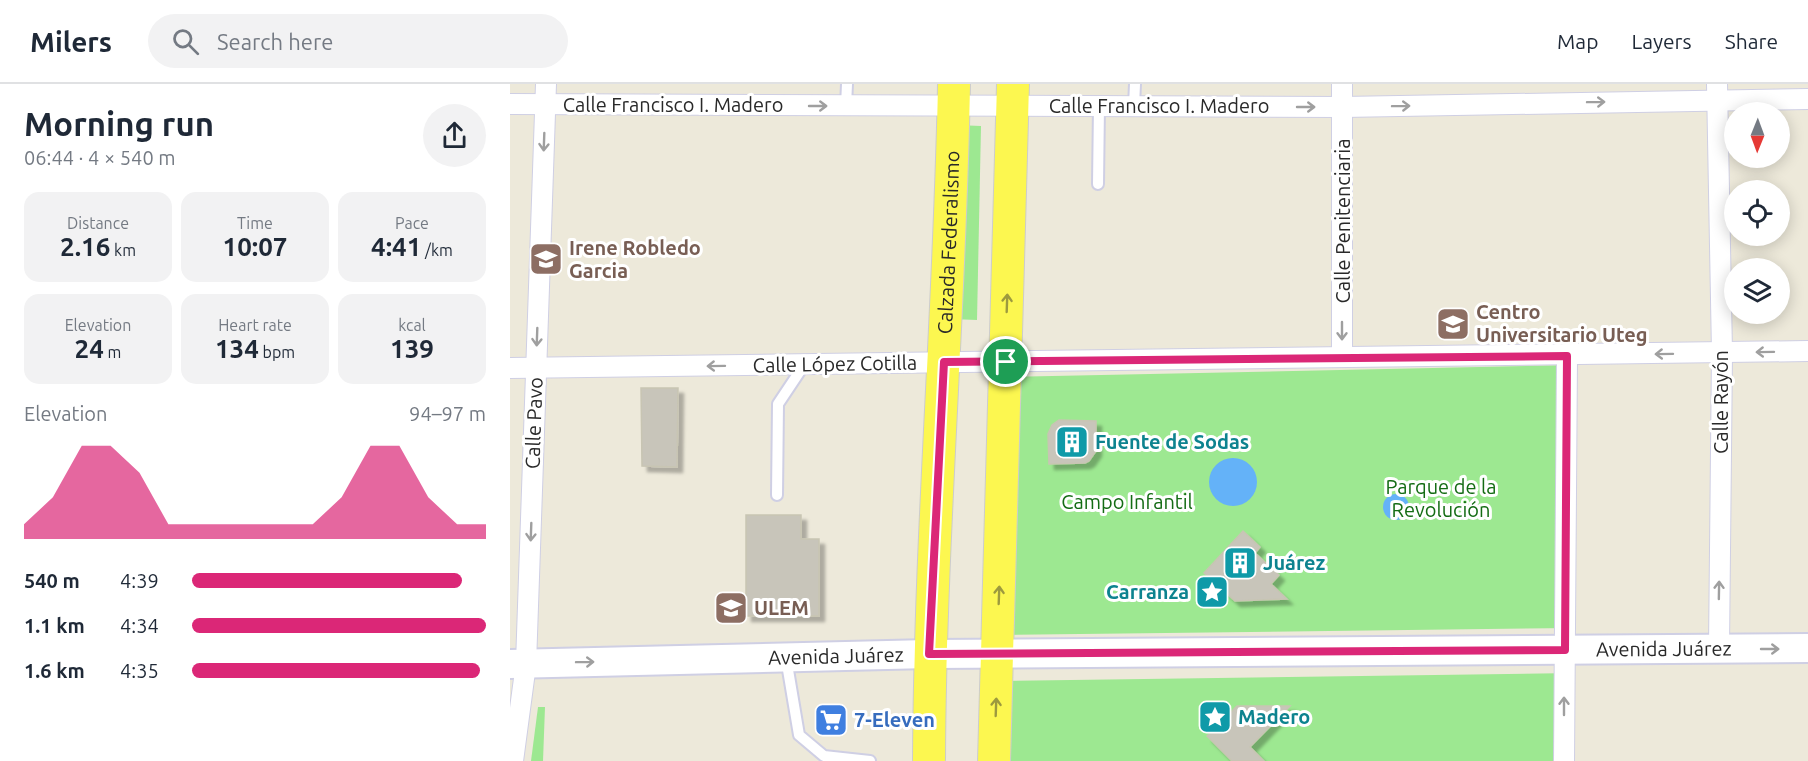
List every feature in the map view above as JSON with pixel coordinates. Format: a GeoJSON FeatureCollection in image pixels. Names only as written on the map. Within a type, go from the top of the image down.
{"type":"FeatureCollection","features":[{"type":"Feature","properties":{"kind":"main road","name":"Calzada Federalismo"},"geometry":{"type":"LineString","coordinates":[[929,761],[929,654],[944,362],[953,95]]}},
{"type":"Feature","properties":{"kind":"main road"},"geometry":{"type":"LineString","coordinates":[[994,761],[1013,95]]}},
{"type":"Feature","properties":{"kind":"main road","name":"Avenida Juárez"},"geometry":{"type":"LineString","coordinates":[[518,664],[997,653],[1808,648]]}},
{"type":"Feature","properties":{"kind":"street","name":"Calle Pavo"},"geometry":{"type":"LineString","coordinates":[[513,761],[536,368],[546,84]]}},
{"type":"Feature","properties":{"kind":"street","name":"Calle Penitenciaria"},"geometry":{"type":"LineString","coordinates":[[1342,84],[1342,357]]}},
{"type":"Feature","properties":{"kind":"street","name":"Calle Francisco I. Madero"},"geometry":{"type":"LineString","coordinates":[[510,104],[846,106],[953,95],[1013,95],[1099,106],[1343,107],[1718,92],[1808,99]]}},
{"type":"Feature","properties":{"kind":"street","name":"Calle Rayón"},"geometry":{"type":"LineString","coordinates":[[1718,92],[1722,353],[1719,649]]}},
{"type":"Feature","properties":{"kind":"street","name":"Calle López Cotilla"},"geometry":{"type":"LineString","coordinates":[[510,368],[1567,356],[1808,351]]}},
{"type":"Feature","properties":{"kind":"street"},"geometry":{"type":"LineString","coordinates":[[1564,761],[1567,356]]}},
{"type":"Feature","properties":{"kind":"lane"},"geometry":{"type":"LineString","coordinates":[[846,106],[847,84]]}},
{"type":"Feature","properties":{"kind":"lane"},"geometry":{"type":"LineString","coordinates":[[1134,106],[1135,84]]}},
{"type":"Feature","properties":{"kind":"lane"},"geometry":{"type":"LineString","coordinates":[[1098,184],[1099,106]]}},
{"type":"Feature","properties":{"kind":"lane"},"geometry":{"type":"LineString","coordinates":[[777,495],[778,404],[804,364]]}},
{"type":"Feature","properties":{"kind":"lane"},"geometry":{"type":"LineString","coordinates":[[786,657],[799,735],[824,756],[870,761]]}},
{"type":"Feature","properties":{"kind":"green space"},"geometry":{"type":"Polygon","coordinates":[[[956,125],[981,126],[977,320],[951,319],[956,125]]]}},
{"type":"Feature","properties":{"kind":"green space","name":"Parque de la Revolución"},"geometry":{"type":"Polygon","coordinates":[[[1573,365],[1574,628],[1003,635],[1009,377],[1573,365]]]}},
{"type":"Feature","properties":{"kind":"green space"},"geometry":{"type":"Polygon","coordinates":[[[1575,673],[1575,761],[1000,761],[1002,681],[1575,673]]]}},
{"type":"Feature","properties":{"kind":"green space"},"geometry":{"type":"Polygon","coordinates":[[[538,707],[545,707],[543,761],[531,761],[538,707]]]}},
{"type":"Feature","properties":{"kind":"water"},"geometry":{"type":"Polygon","coordinates":[[[1233,458],[1250,465],[1257,482],[1250,499],[1233,506],[1216,499],[1209,482],[1216,465],[1233,458]]]}},
{"type":"Feature","properties":{"kind":"water"},"geometry":{"type":"Polygon","coordinates":[[[1396,494],[1405,498],[1409,507],[1405,516],[1396,520],[1387,516],[1383,507],[1387,498],[1396,494]]]}},
{"type":"Feature","properties":{"kind":"building"},"geometry":{"type":"Polygon","coordinates":[[[641,388],[678,388],[677,467],[642,466],[641,388]]]}},
{"type":"Feature","properties":{"kind":"building","name":"Fuente de Sodas"},"geometry":{"type":"Polygon","coordinates":[[[1059,420],[1096,421],[1096,451],[1089,461],[1049,464],[1048,434],[1052,425],[1059,420]]]}},
{"type":"Feature","properties":{"kind":"building"},"geometry":{"type":"Polygon","coordinates":[[[746,515],[801,515],[801,539],[819,539],[819,616],[746,616],[746,515]]]}},
{"type":"Feature","properties":{"kind":"building","name":"Juárez"},"geometry":{"type":"Polygon","coordinates":[[[1243,531],[1260,547],[1255,553],[1279,575],[1271,584],[1287,599],[1235,601],[1204,573],[1243,531]]]}},
{"type":"Feature","properties":{"kind":"building"},"geometry":{"type":"Polygon","coordinates":[[[1237,706],[1290,706],[1250,747],[1264,761],[1232,761],[1207,736],[1237,706]]]}},
{"type":"Feature","properties":{"kind":"place","name":"Irene Robledo Garcia"},"geometry":{"type":"Point","coordinates":[546,259]}},
{"type":"Feature","properties":{"kind":"place","name":"Centro Universitario Uteg"},"geometry":{"type":"Point","coordinates":[1453,324]}},
{"type":"Feature","properties":{"kind":"place","name":"Fuente de Sodas"},"geometry":{"type":"Point","coordinates":[1072,442]}},
{"type":"Feature","properties":{"kind":"place","name":"Juárez"},"geometry":{"type":"Point","coordinates":[1240,563]}},
{"type":"Feature","properties":{"kind":"place","name":"Carranza"},"geometry":{"type":"Point","coordinates":[1212,592]}},
{"type":"Feature","properties":{"kind":"place","name":"ULEM"},"geometry":{"type":"Point","coordinates":[731,608]}},
{"type":"Feature","properties":{"kind":"place","name":"Madero"},"geometry":{"type":"Point","coordinates":[1215,717]}},
{"type":"Feature","properties":{"kind":"place","name":"7-Eleven"},"geometry":{"type":"Point","coordinates":[831,720]}},
{"type":"Feature","properties":{"kind":"route"},"geometry":{"type":"LineString","coordinates":[[1567,356],[1565,650],[929,654],[944,362],[1006,362],[1567,356]]}},
{"type":"Feature","properties":{"kind":"park label","name":"Campo Infantil"},"geometry":{"type":"Point","coordinates":[1127,502]}}]}
